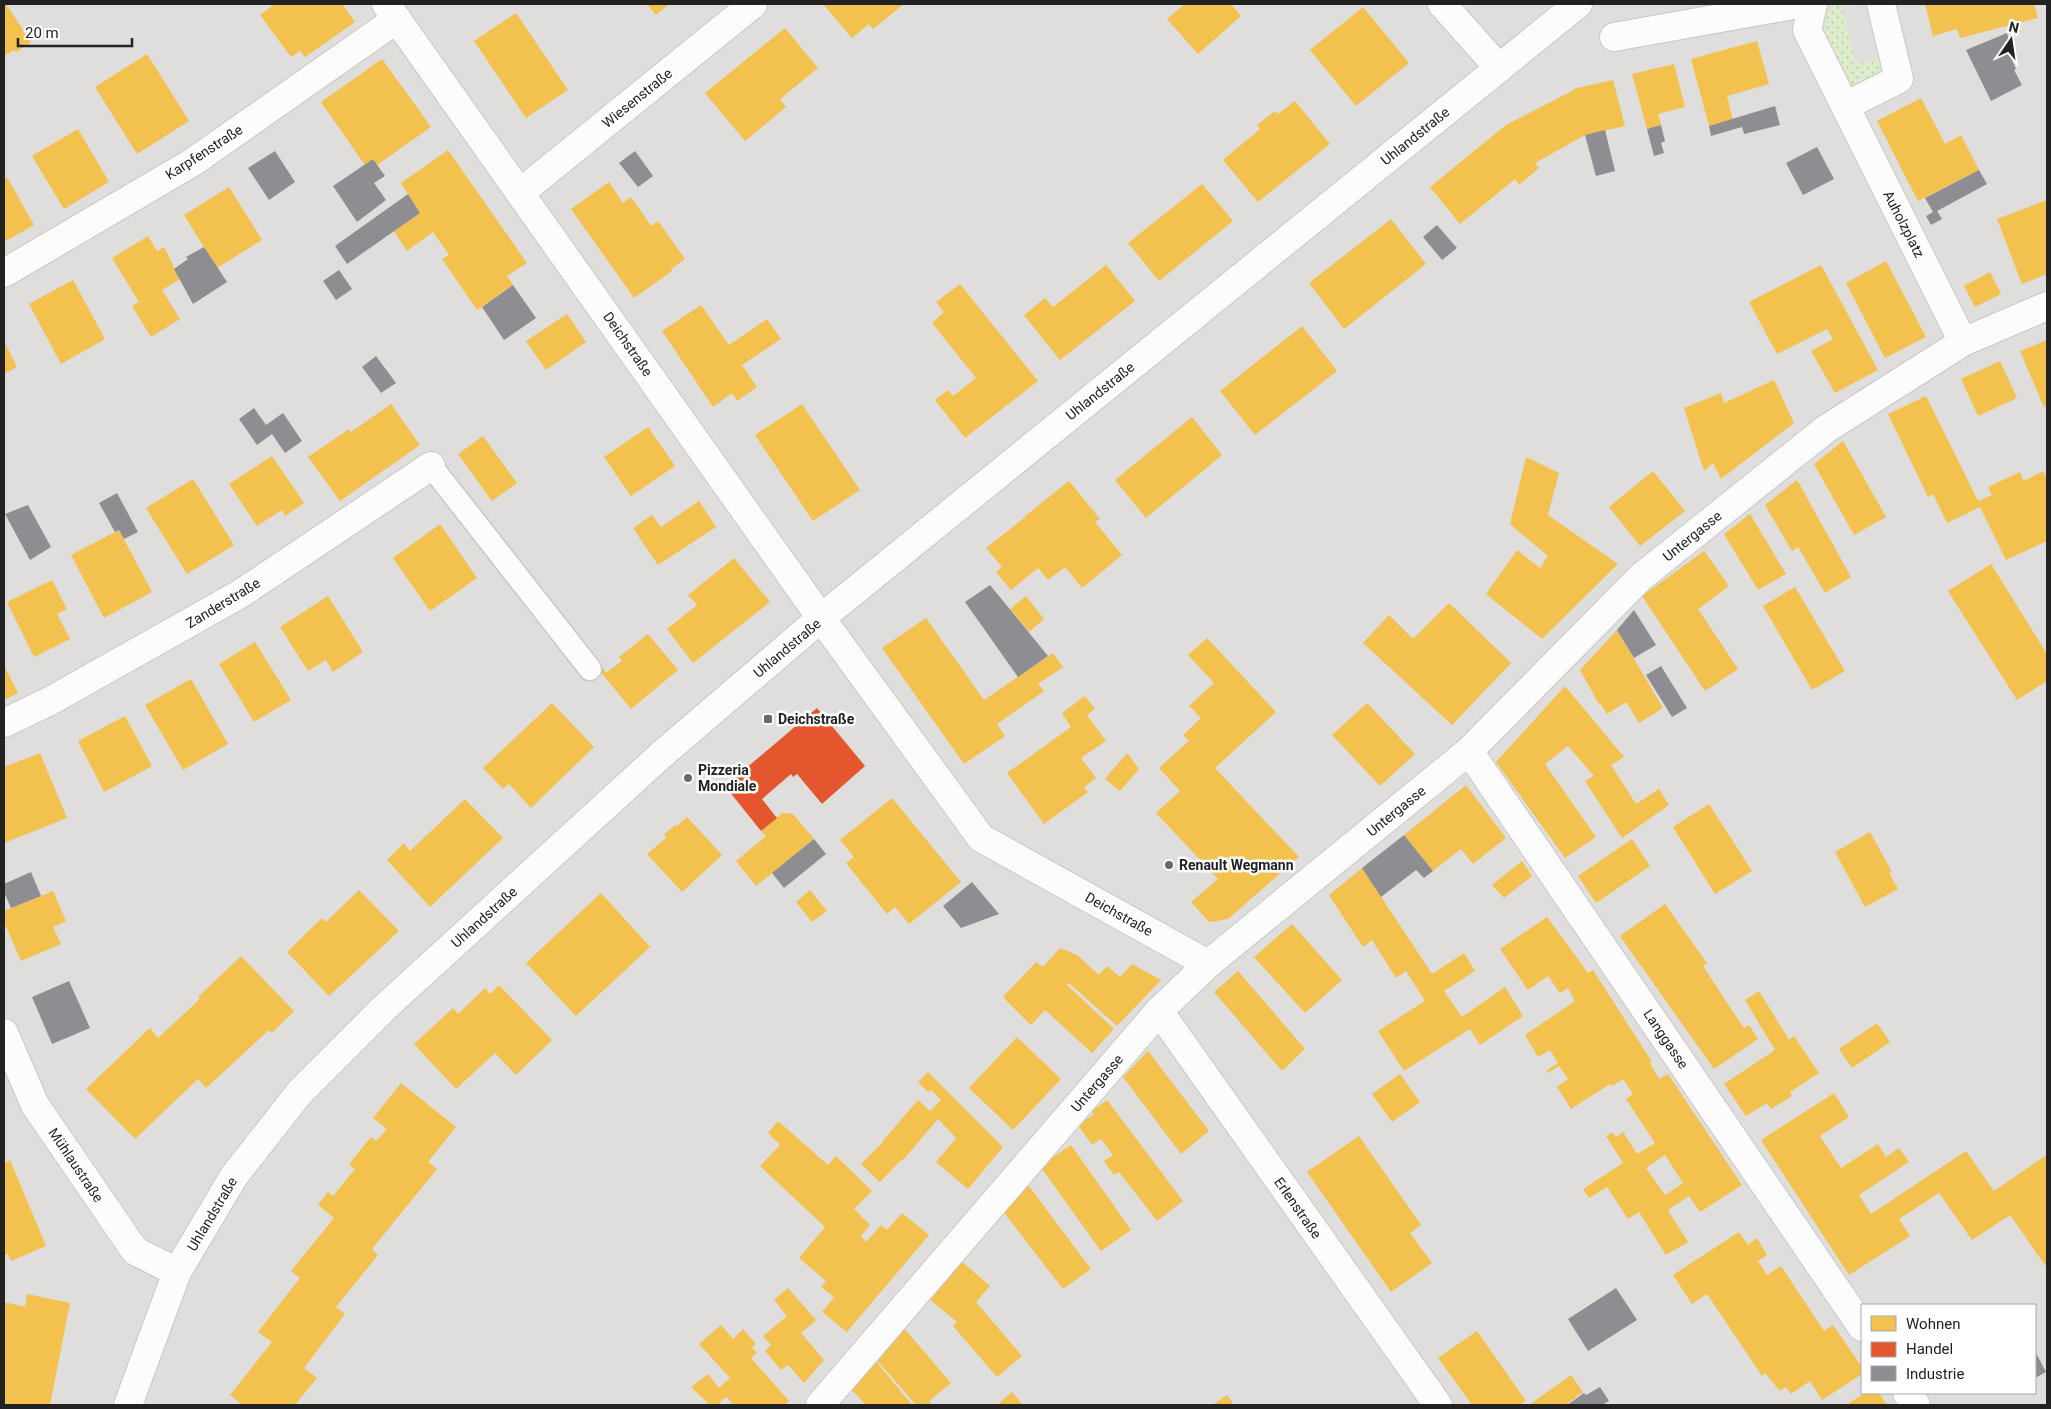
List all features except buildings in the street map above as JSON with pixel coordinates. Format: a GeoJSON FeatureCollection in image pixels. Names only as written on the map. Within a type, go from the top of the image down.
{"type":"FeatureCollection","features":[{"type":"Feature","properties":{"kind":"street","name":"Wiesenstraße"},"geometry":{"type":"LineString","coordinates":[[521,192],[753,4]]}},
{"type":"Feature","properties":{"kind":"street"},"geometry":{"type":"LineString","coordinates":[[1442,4],[1498,68]]}},
{"type":"Feature","properties":{"kind":"street","name":"Uhlandstraße"},"geometry":{"type":"LineString","coordinates":[[128,1405],[176,1272],[234,1176],[300,1092],[384,1008],[660,756],[821,618],[1578,4]]}},
{"type":"Feature","properties":{"kind":"street"},"geometry":{"type":"LineString","coordinates":[[1614,37],[1800,4]]}},
{"type":"Feature","properties":{"kind":"street","name":"Auholzplatz"},"geometry":{"type":"LineString","coordinates":[[1813,4],[1807,30],[1963,342]]}},
{"type":"Feature","properties":{"kind":"street"},"geometry":{"type":"LineString","coordinates":[[1844,106],[1899,79],[1881,4]]}},
{"type":"Feature","properties":{"kind":"street","name":"Deichstraße"},"geometry":{"type":"LineString","coordinates":[[392,11],[821,618],[981,838],[1208,964]]}},
{"type":"Feature","properties":{"kind":"street","name":"Karpfenstraße"},"geometry":{"type":"LineString","coordinates":[[4,272],[193,162],[392,11]]}},
{"type":"Feature","properties":{"kind":"street","name":"Untergasse"},"geometry":{"type":"LineString","coordinates":[[820,1405],[1159,1011],[1208,964],[1469,752],[1641,577],[1826,429],[1963,342],[2047,306]]}},
{"type":"Feature","properties":{"kind":"street","name":"Zanderstraße"},"geometry":{"type":"LineString","coordinates":[[4,724],[50,702],[240,594],[432,466]]}},
{"type":"Feature","properties":{"kind":"street","name":"Langgasse"},"geometry":{"type":"LineString","coordinates":[[1469,752],[1861,1326]]}},
{"type":"Feature","properties":{"kind":"street","name":"Erlenstraße"},"geometry":{"type":"LineString","coordinates":[[1159,1011],[1438,1405]]}},
{"type":"Feature","properties":{"kind":"street","name":"Mühlaustraße"},"geometry":{"type":"LineString","coordinates":[[4,1033],[35,1105],[135,1251],[176,1272]]}},
{"type":"Feature","properties":{"kind":"street"},"geometry":{"type":"LineString","coordinates":[[1908,1394],[1916,1405]]}},
{"type":"Feature","properties":{"kind":"lane"},"geometry":{"type":"LineString","coordinates":[[432,466],[590,669]]}},
{"type":"Feature","properties":{"kind":"shaded area"},"geometry":{"type":"Polygon","coordinates":[[[4,4],[2047,4],[2047,1405],[4,1405],[4,4]]]}},
{"type":"Feature","properties":{"kind":"shaded area"},"geometry":{"type":"Polygon","coordinates":[[[1866,4],[1879,58],[1856,64],[1842,8],[1866,4]]]}},
{"type":"Feature","properties":{"kind":"green space"},"geometry":{"type":"Polygon","coordinates":[[[1834,4],[1862,4],[1843,8],[1856,64],[1879,58],[1882,69],[1881,76],[1873,81],[1854,85],[1845,80],[1842,75],[1825,31],[1826,17],[1834,4]]]}},
{"type":"Feature","properties":{"kind":"place","name":"Deichstraße"},"geometry":{"type":"Point","coordinates":[768,719]}},
{"type":"Feature","properties":{"kind":"place","name":"Pizzeria Mondiale"},"geometry":{"type":"Point","coordinates":[688,778]}},
{"type":"Feature","properties":{"kind":"place","name":"Renault Wegmann"},"geometry":{"type":"Point","coordinates":[1169,865]}}]}
